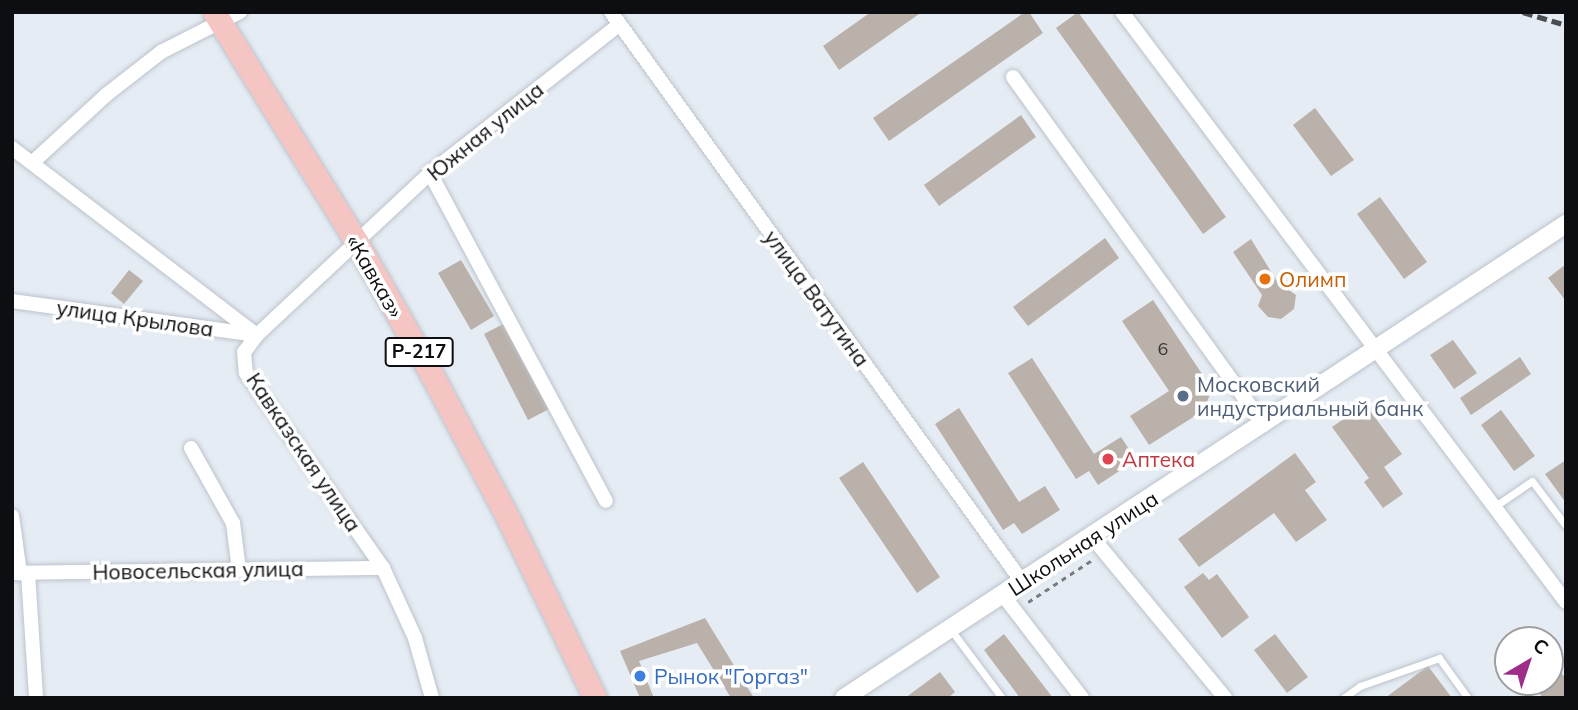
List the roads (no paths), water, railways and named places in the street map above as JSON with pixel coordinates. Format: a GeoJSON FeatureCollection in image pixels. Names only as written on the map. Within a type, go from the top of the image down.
{"type":"FeatureCollection","features":[{"type":"Feature","properties":{"kind":"main road","name":"«Кавказ»"},"geometry":{"type":"LineString","coordinates":[[225,15],[432,375],[503,508],[595,698]]}},
{"type":"Feature","properties":{"kind":"street"},"geometry":{"type":"LineString","coordinates":[[1122,12],[1566,602]]}},
{"type":"Feature","properties":{"kind":"street"},"geometry":{"type":"LineString","coordinates":[[33,162],[106,95],[161,52],[225,15]]}},
{"type":"Feature","properties":{"kind":"street","name":"Южная улица"},"geometry":{"type":"LineString","coordinates":[[257,335],[430,173],[615,18]]}},
{"type":"Feature","properties":{"kind":"street","name":"улица Ватутина"},"geometry":{"type":"LineString","coordinates":[[615,18],[1023,583]]}},
{"type":"Feature","properties":{"kind":"street"},"geometry":{"type":"LineString","coordinates":[[1013,77],[1264,425]]}},
{"type":"Feature","properties":{"kind":"street"},"geometry":{"type":"LineString","coordinates":[[12,148],[257,335]]}},
{"type":"Feature","properties":{"kind":"street"},"geometry":{"type":"LineString","coordinates":[[430,173],[606,502]]}},
{"type":"Feature","properties":{"kind":"street","name":"Школьная улица"},"geometry":{"type":"LineString","coordinates":[[844,698],[1264,425],[1374,349],[1566,224]]}},
{"type":"Feature","properties":{"kind":"street","name":"улица Крылова"},"geometry":{"type":"LineString","coordinates":[[12,301],[257,335]]}},
{"type":"Feature","properties":{"kind":"street","name":"Кавказская улица"},"geometry":{"type":"LineString","coordinates":[[257,335],[244,352],[246,373],[383,568],[415,638],[432,698]]}},
{"type":"Feature","properties":{"kind":"street"},"geometry":{"type":"LineString","coordinates":[[191,448],[233,523],[239,570]]}},
{"type":"Feature","properties":{"kind":"street"},"geometry":{"type":"LineString","coordinates":[[12,516],[36,698]]}},
{"type":"Feature","properties":{"kind":"street"},"geometry":{"type":"LineString","coordinates":[[1092,537],[1225,698]]}},
{"type":"Feature","properties":{"kind":"street","name":"Новосельская улица"},"geometry":{"type":"LineString","coordinates":[[20,573],[383,568]]}},
{"type":"Feature","properties":{"kind":"street"},"geometry":{"type":"LineString","coordinates":[[1003,595],[1082,698]]}},
{"type":"Feature","properties":{"kind":"lane"},"geometry":{"type":"LineString","coordinates":[[1494,507],[1532,481],[1566,526]]}},
{"type":"Feature","properties":{"kind":"lane"},"geometry":{"type":"LineString","coordinates":[[950,629],[1002,698]]}},
{"type":"Feature","properties":{"kind":"lane"},"geometry":{"type":"LineString","coordinates":[[1343,698],[1360,686],[1438,658],[1468,698]]}},
{"type":"Feature","properties":{"kind":"railway"},"geometry":{"type":"LineString","coordinates":[[1523,12],[1566,25]]}},
{"type":"Feature","properties":{"kind":"place","name":"Олимп"},"geometry":{"type":"Point","coordinates":[1265,279]}},
{"type":"Feature","properties":{"kind":"place","name":"Московский индустриальный банк"},"geometry":{"type":"Point","coordinates":[1183,396]}},
{"type":"Feature","properties":{"kind":"place","name":"Аптека"},"geometry":{"type":"Point","coordinates":[1108,459]}},
{"type":"Feature","properties":{"kind":"place","name":"Рынок \"Горгаз\""},"geometry":{"type":"Point","coordinates":[640,676]}}]}
